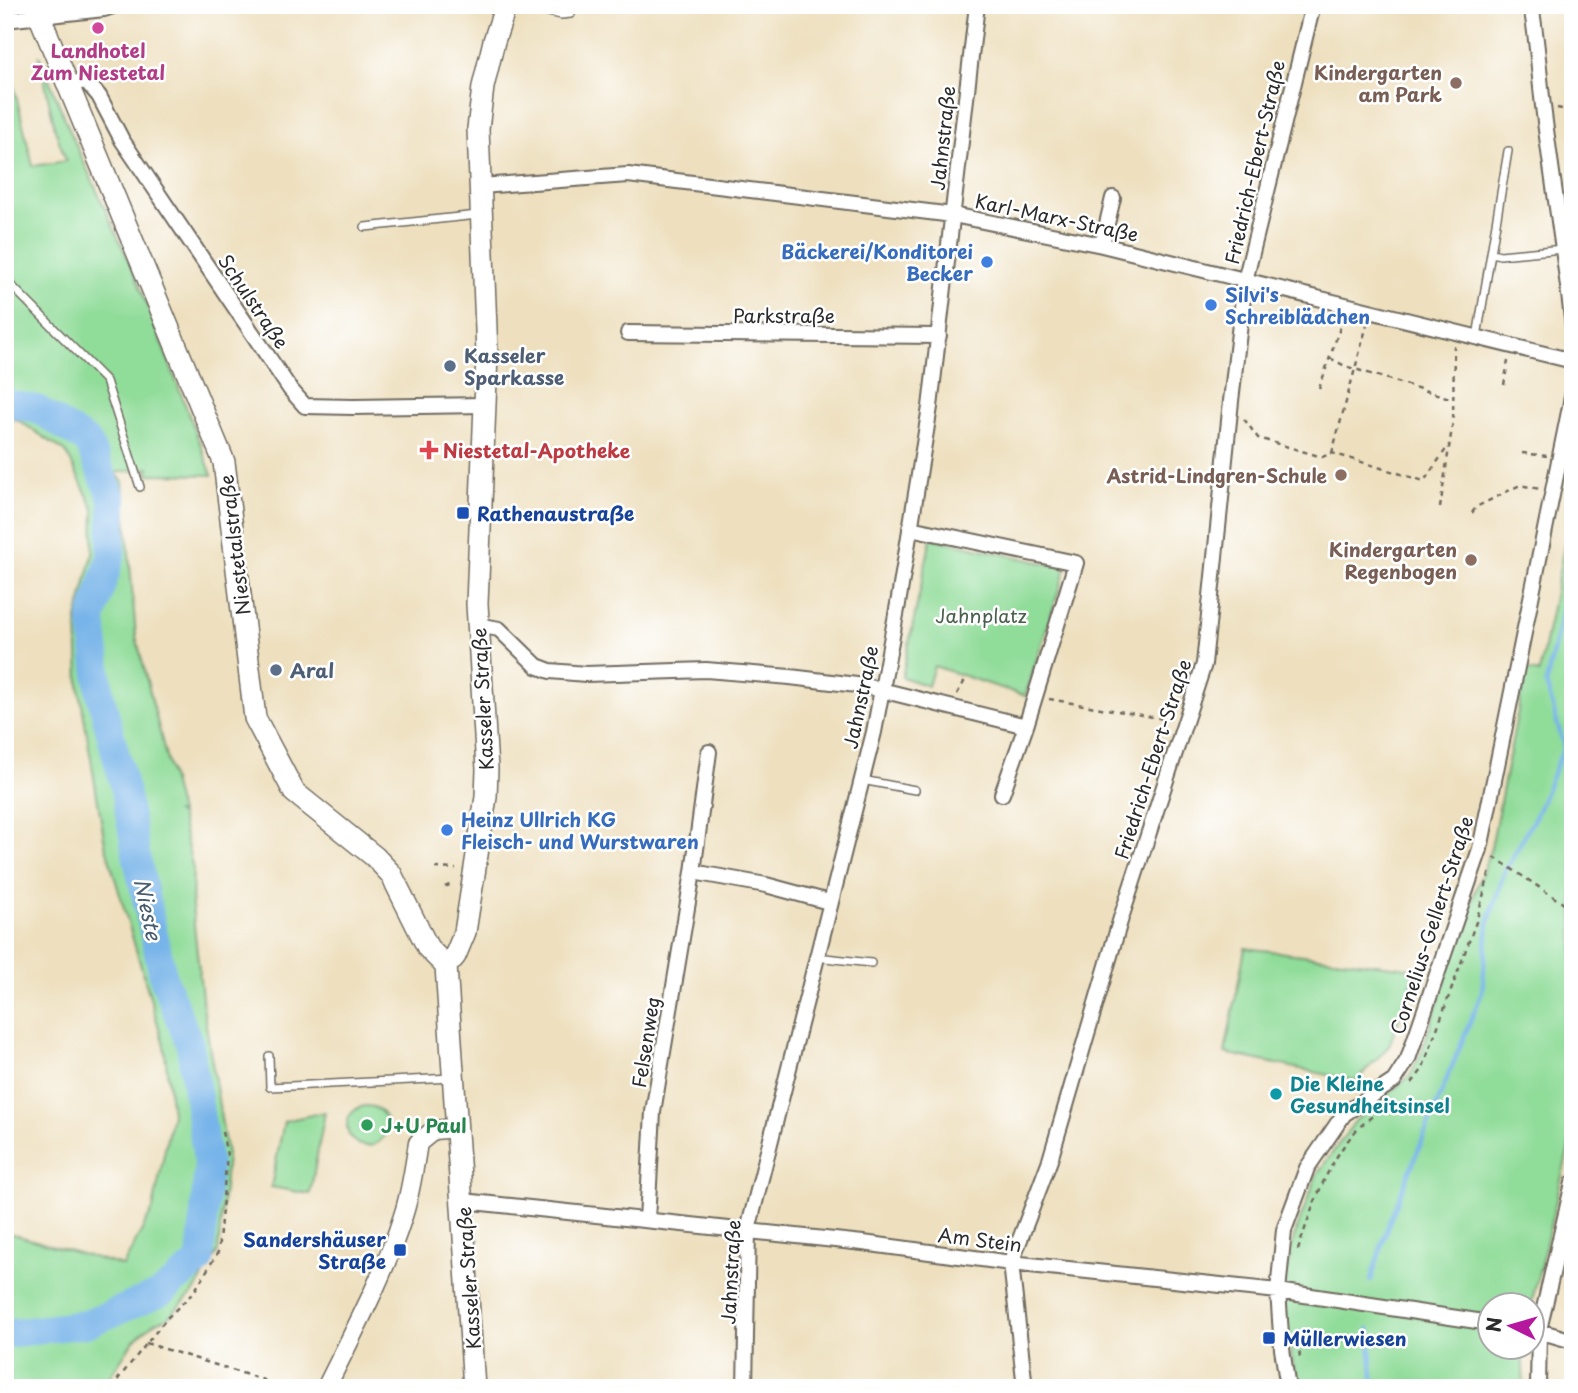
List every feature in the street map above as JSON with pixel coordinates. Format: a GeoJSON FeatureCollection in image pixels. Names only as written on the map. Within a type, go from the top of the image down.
{"type":"FeatureCollection","features":[{"type":"Feature","properties":{"kind":"main road","name":"Kasseler Straße"},"geometry":{"type":"LineString","coordinates":[[474,1388],[446,966],[455,956],[465,932],[486,797],[487,769],[478,625],[487,354],[478,129],[483,87],[506,5]]}},
{"type":"Feature","properties":{"kind":"main road","name":"Niestetalstraße"},"geometry":{"type":"LineString","coordinates":[[37,11],[224,462],[255,718],[294,792],[375,857],[391,874],[428,948],[446,966]]}},
{"type":"Feature","properties":{"kind":"street"},"geometry":{"type":"LineString","coordinates":[[5,20],[37,11],[104,9],[117,5]]}},
{"type":"Feature","properties":{"kind":"street","name":"Jahnstraße"},"geometry":{"type":"LineString","coordinates":[[745,1388],[748,1230],[874,732],[911,528],[939,336],[977,5]]}},
{"type":"Feature","properties":{"kind":"street","name":"Friedrich-Ebert-Straße"},"geometry":{"type":"LineString","coordinates":[[1025,1388],[1012,1263],[1050,1160],[1121,918],[1204,664],[1245,281],[1312,5]]}},
{"type":"Feature","properties":{"kind":"street"},"geometry":{"type":"LineString","coordinates":[[1531,5],[1573,328]]}},
{"type":"Feature","properties":{"kind":"street","name":"Schulstraße"},"geometry":{"type":"LineString","coordinates":[[68,84],[86,80],[99,96],[122,141],[290,389],[305,406],[485,405]]}},
{"type":"Feature","properties":{"kind":"street","name":"Karl-Marx-Straße"},"geometry":{"type":"LineString","coordinates":[[481,186],[628,175],[953,215],[1102,245],[1573,361]]}},
{"type":"Feature","properties":{"kind":"street"},"geometry":{"type":"LineString","coordinates":[[1102,245],[1113,198]]}},
{"type":"Feature","properties":{"kind":"street","name":"Parkstraße"},"geometry":{"type":"LineString","coordinates":[[628,333],[939,336]]}},
{"type":"Feature","properties":{"kind":"street","name":"Cornelius-Gellert-Straße"},"geometry":{"type":"LineString","coordinates":[[1289,1388],[1282,1349],[1278,1292],[1283,1230],[1307,1168],[1343,1114],[1394,1081],[1408,1059],[1480,849],[1573,392]]}},
{"type":"Feature","properties":{"kind":"street"},"geometry":{"type":"LineString","coordinates":[[911,528],[1076,563],[1026,726],[1002,794]]}},
{"type":"Feature","properties":{"kind":"street"},"geometry":{"type":"LineString","coordinates":[[478,625],[499,629],[537,666],[550,671],[586,674],[706,670],[865,686],[1026,726]]}},
{"type":"Feature","properties":{"kind":"street","name":"Felsenweg"},"geometry":{"type":"LineString","coordinates":[[647,1220],[653,1112],[693,872],[709,752]]}},
{"type":"Feature","properties":{"kind":"street"},"geometry":{"type":"LineString","coordinates":[[693,872],[829,902]]}},
{"type":"Feature","properties":{"kind":"street"},"geometry":{"type":"LineString","coordinates":[[326,1388],[390,1252],[410,1192],[418,1143],[434,1130],[457,1128]]}},
{"type":"Feature","properties":{"kind":"street"},"geometry":{"type":"LineString","coordinates":[[1545,1292],[1573,1183]]}},
{"type":"Feature","properties":{"kind":"street","name":"Am Stein"},"geometry":{"type":"LineString","coordinates":[[463,1201],[748,1230],[1012,1263],[1278,1292],[1476,1321]]}},
{"type":"Feature","properties":{"kind":"street"},"geometry":{"type":"LineString","coordinates":[[1546,1332],[1573,1341]]}},
{"type":"Feature","properties":{"kind":"street"},"geometry":{"type":"LineString","coordinates":[[1537,1362],[1538,1388]]}},
{"type":"Feature","properties":{"kind":"lane"},"geometry":{"type":"LineString","coordinates":[[519,5],[561,15],[571,14],[573,5]]}},
{"type":"Feature","properties":{"kind":"lane"},"geometry":{"type":"LineString","coordinates":[[1477,338],[1508,151]]}},
{"type":"Feature","properties":{"kind":"lane"},"geometry":{"type":"LineString","coordinates":[[365,227],[482,215]]}},
{"type":"Feature","properties":{"kind":"lane"},"geometry":{"type":"LineString","coordinates":[[1492,253],[1500,255],[1564,249]]}},
{"type":"Feature","properties":{"kind":"lane"},"geometry":{"type":"LineString","coordinates":[[5,279],[106,381],[141,487]]}},
{"type":"Feature","properties":{"kind":"lane"},"geometry":{"type":"LineString","coordinates":[[861,780],[915,790]]}},
{"type":"Feature","properties":{"kind":"lane"},"geometry":{"type":"LineString","coordinates":[[816,957],[871,963]]}},
{"type":"Feature","properties":{"kind":"lane"},"geometry":{"type":"LineString","coordinates":[[268,1056],[270,1087],[454,1078]]}},
{"type":"Feature","properties":{"kind":"path"},"geometry":{"type":"LineString","coordinates":[[1319,389],[1347,306]]}},
{"type":"Feature","properties":{"kind":"path"},"geometry":{"type":"LineString","coordinates":[[1332,453],[1367,330],[1368,311]]}},
{"type":"Feature","properties":{"kind":"path"},"geometry":{"type":"LineString","coordinates":[[1440,508],[1453,399],[1455,332]]}},
{"type":"Feature","properties":{"kind":"path"},"geometry":{"type":"LineString","coordinates":[[1504,385],[1510,346]]}},
{"type":"Feature","properties":{"kind":"path"},"geometry":{"type":"LineString","coordinates":[[1330,358],[1355,369],[1453,399]]}},
{"type":"Feature","properties":{"kind":"path"},"geometry":{"type":"LineString","coordinates":[[1231,401],[1258,438],[1322,457],[1332,453],[1424,481],[1449,445]]}},
{"type":"Feature","properties":{"kind":"path"},"geometry":{"type":"LineString","coordinates":[[1522,453],[1559,457]]}},
{"type":"Feature","properties":{"kind":"path"},"geometry":{"type":"LineString","coordinates":[[1472,513],[1476,507],[1520,485],[1553,491]]}},
{"type":"Feature","properties":{"kind":"path"},"geometry":{"type":"LineString","coordinates":[[955,697],[967,677]]}},
{"type":"Feature","properties":{"kind":"path"},"geometry":{"type":"LineString","coordinates":[[1035,696],[1185,722]]}},
{"type":"Feature","properties":{"kind":"path"},"geometry":{"type":"LineString","coordinates":[[1500,860],[1573,910]]}},
{"type":"Feature","properties":{"kind":"path"},"geometry":{"type":"LineString","coordinates":[[435,868],[457,869]]}},
{"type":"Feature","properties":{"kind":"path"},"geometry":{"type":"LineString","coordinates":[[445,887],[451,884]]}},
{"type":"Feature","properties":{"kind":"path"},"geometry":{"type":"LineString","coordinates":[[111,1388],[167,1318],[194,1292],[218,1252],[227,1155],[222,1132]]}},
{"type":"Feature","properties":{"kind":"path"},"geometry":{"type":"LineString","coordinates":[[146,1343],[289,1388]]}},
{"type":"Feature","properties":{"kind":"green space"},"geometry":{"type":"Polygon","coordinates":[[[5,49],[33,166],[66,161],[55,129],[39,55],[72,136],[137,279],[212,475],[147,474],[149,468],[115,473],[123,481],[136,636],[180,813],[177,813],[180,815],[193,869],[192,906],[203,1006],[227,1155],[218,1252],[194,1292],[167,1318],[154,1323],[134,1340],[102,1388],[5,1388],[5,1232],[123,1266],[153,1209],[172,1114],[164,1045],[105,844],[79,687],[77,618],[93,553],[94,509],[66,452],[18,420],[5,417],[5,49]]]}},
{"type":"Feature","properties":{"kind":"green space"},"geometry":{"type":"Polygon","coordinates":[[[1573,501],[1573,715],[1570,729],[1573,739],[1573,1131],[1534,1292],[1476,1292],[1476,1362],[1523,1362],[1524,1388],[1298,1388],[1287,1334],[1283,1286],[1295,1234],[1317,1174],[1356,1120],[1409,1077],[1421,1054],[1491,848],[1526,670],[1539,673],[1573,501]]]}},
{"type":"Feature","properties":{"kind":"green space","name":"Jahnplatz"},"geometry":{"type":"Polygon","coordinates":[[[931,538],[1066,568],[1025,696],[934,666],[928,686],[902,677],[931,538]]]}},
{"type":"Feature","properties":{"kind":"green space"},"geometry":{"type":"Polygon","coordinates":[[[1245,948],[1417,969],[1389,1046],[1356,1081],[1225,1053],[1245,948]]]}},
{"type":"Feature","properties":{"kind":"green space","name":"J+U Paul"},"geometry":{"type":"Polygon","coordinates":[[[367,1106],[381,1112],[387,1126],[381,1140],[367,1146],[353,1140],[347,1126],[353,1112],[367,1106]]]}},
{"type":"Feature","properties":{"kind":"green space"},"geometry":{"type":"Polygon","coordinates":[[[325,1112],[310,1194],[271,1187],[284,1121],[325,1112]]]}},
{"type":"Feature","properties":{"kind":"waterway","name":"Nieste"},"geometry":{"type":"LineString","coordinates":[[5,403],[37,409],[88,442],[113,500],[111,556],[92,619],[100,694],[125,790],[164,980],[190,1045],[208,1166],[200,1261],[161,1293],[86,1324],[5,1334]]}},
{"type":"Feature","properties":{"kind":"waterway"},"geometry":{"type":"LineString","coordinates":[[1371,1280],[1388,1225],[1482,992],[1488,923],[1504,873],[1537,813],[1564,747],[1546,683],[1573,564]]}},
{"type":"Feature","properties":{"kind":"waterway"},"geometry":{"type":"LineString","coordinates":[[1369,1329],[1374,1388]]}},
{"type":"Feature","properties":{"kind":"place","name":"Landhotel Zum Niestetal"},"geometry":{"type":"Point","coordinates":[98,28]}},
{"type":"Feature","properties":{"kind":"place","name":"Kindergarten am Park"},"geometry":{"type":"Point","coordinates":[1456,83]}},
{"type":"Feature","properties":{"kind":"place","name":"Bäckerei/Konditorei Becker"},"geometry":{"type":"Point","coordinates":[987,262]}},
{"type":"Feature","properties":{"kind":"place","name":"Silvi's Schreiblädchen"},"geometry":{"type":"Point","coordinates":[1211,305]}},
{"type":"Feature","properties":{"kind":"place","name":"Kasseler Sparkasse"},"geometry":{"type":"Point","coordinates":[450,366]}},
{"type":"Feature","properties":{"kind":"place","name":"Niestetal-Apotheke"},"geometry":{"type":"Point","coordinates":[429,450]}},
{"type":"Feature","properties":{"kind":"place","name":"Astrid-Lindgren-Schule"},"geometry":{"type":"Point","coordinates":[1341,475]}},
{"type":"Feature","properties":{"kind":"place","name":"Rathenaustraße"},"geometry":{"type":"Point","coordinates":[463,513]}},
{"type":"Feature","properties":{"kind":"place","name":"Kindergarten Regenbogen"},"geometry":{"type":"Point","coordinates":[1471,560]}},
{"type":"Feature","properties":{"kind":"place","name":"Aral"},"geometry":{"type":"Point","coordinates":[276,670]}},
{"type":"Feature","properties":{"kind":"place","name":"Heinz Ullrich KG Fleisch- und Wurstwaren"},"geometry":{"type":"Point","coordinates":[447,830]}},
{"type":"Feature","properties":{"kind":"place","name":"Die Kleine Gesundheitsinsel"},"geometry":{"type":"Point","coordinates":[1276,1094]}},
{"type":"Feature","properties":{"kind":"place","name":"J+U Paul"},"geometry":{"type":"Point","coordinates":[367,1125]}},
{"type":"Feature","properties":{"kind":"place","name":"Sandershäuser Straße"},"geometry":{"type":"Point","coordinates":[400,1250]}},
{"type":"Feature","properties":{"kind":"place","name":"Müllerwiesen"},"geometry":{"type":"Point","coordinates":[1269,1338]}}]}
